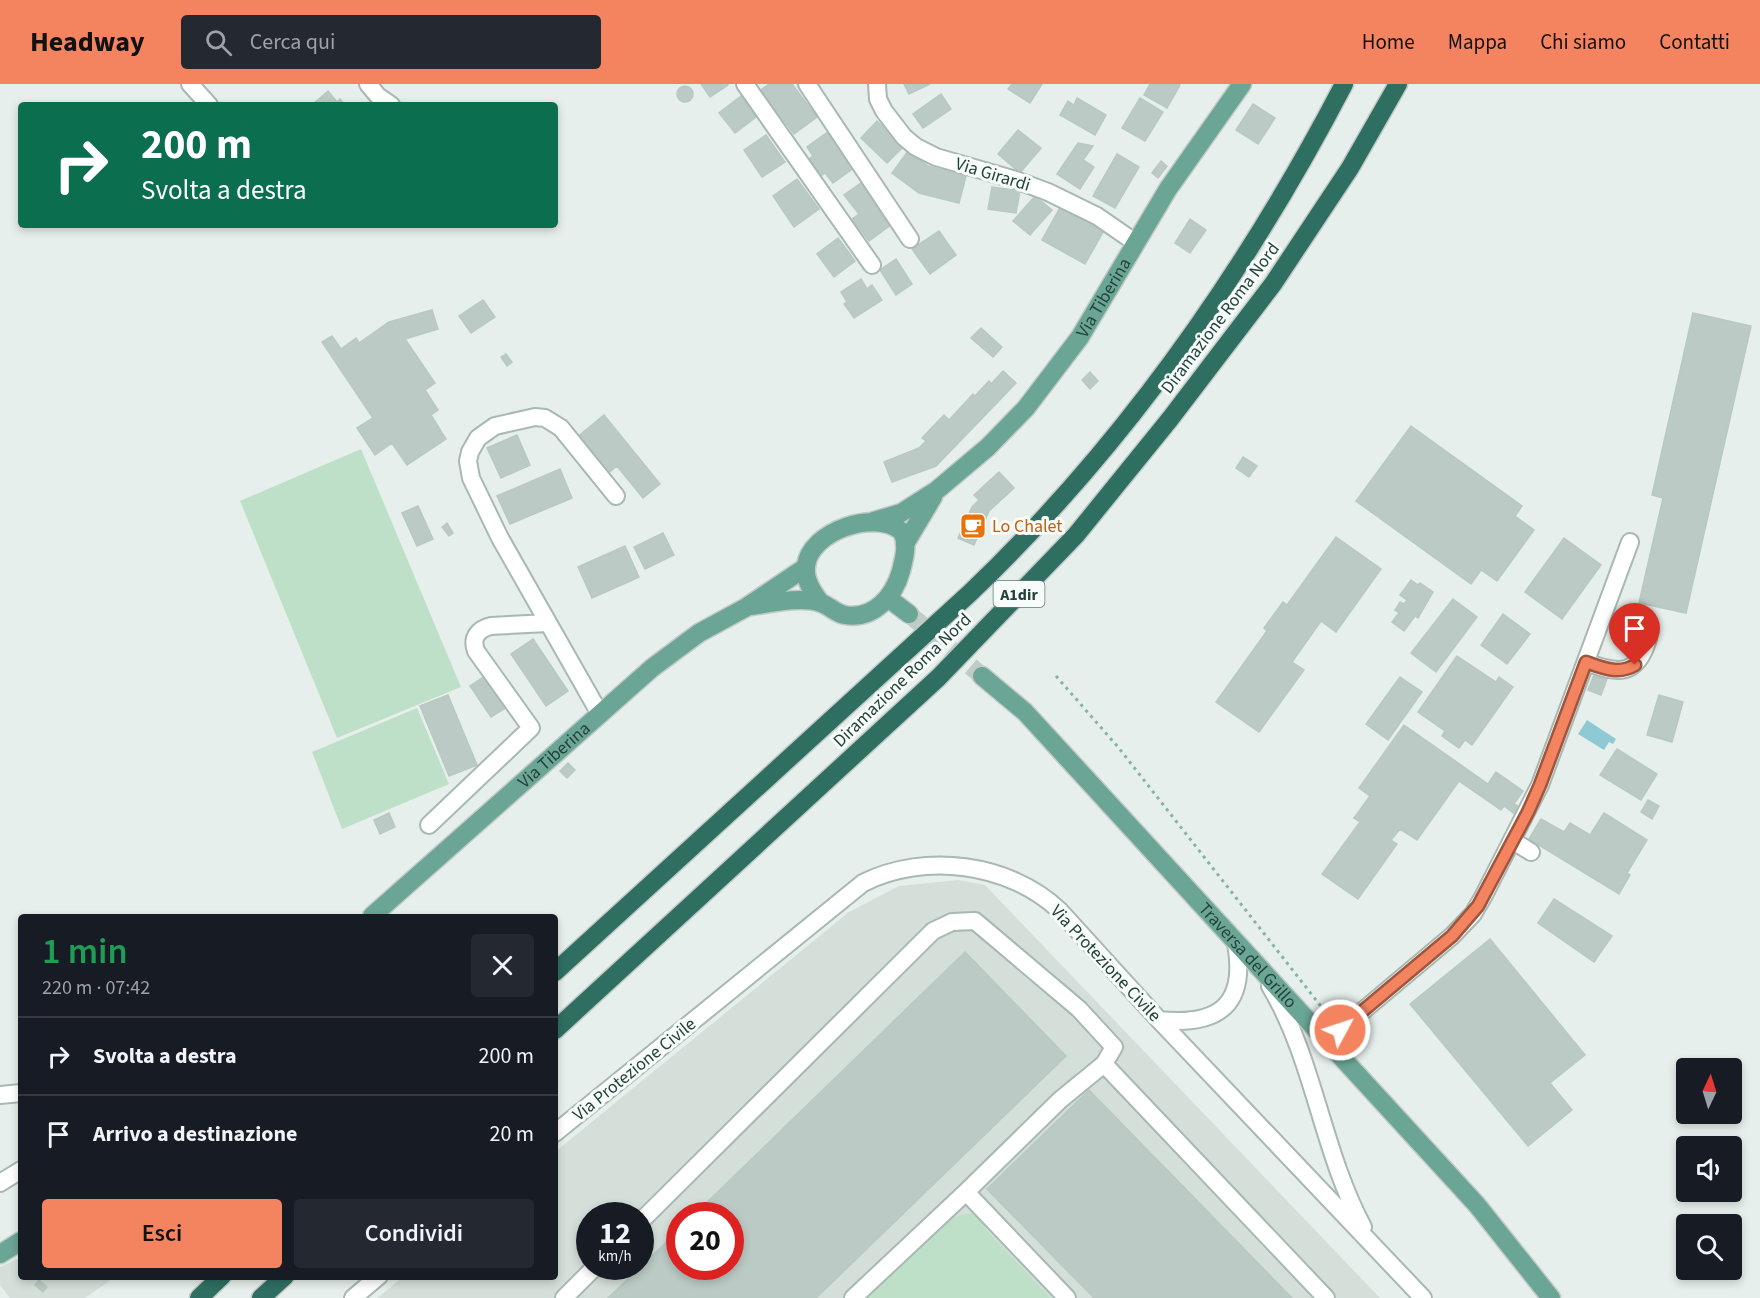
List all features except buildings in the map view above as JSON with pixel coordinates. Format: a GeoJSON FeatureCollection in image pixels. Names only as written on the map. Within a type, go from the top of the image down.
{"type":"FeatureCollection","features":[{"type":"Feature","properties":{"kind":"highway","name":"Diramazione Roma Nord"},"geometry":{"type":"LineString","coordinates":[[558,969],[970,593],[1035,529],[1079,480],[1144,400],[1214,303],[1311,145],[1344,84]]}},
{"type":"Feature","properties":{"kind":"highway","name":"Diramazione Roma Nord"},"geometry":{"type":"LineString","coordinates":[[558,1027],[938,678],[1076,535],[1170,419],[1273,284],[1350,168],[1398,84]]}},
{"type":"Feature","properties":{"kind":"highway"},"geometry":{"type":"LineString","coordinates":[[199,1298],[218,1280]]}},
{"type":"Feature","properties":{"kind":"highway"},"geometry":{"type":"LineString","coordinates":[[261,1298],[281,1280]]}},
{"type":"Feature","properties":{"kind":"main road","name":"Via Tiberina"},"geometry":{"type":"LineString","coordinates":[[374,914],[668,655],[706,628],[745,608],[806,567],[811,552],[830,535],[849,525],[901,513],[937,490],[993,442],[1033,399],[1083,332],[1168,189],[1242,84]]}},
{"type":"Feature","properties":{"kind":"main road","name":"Via Tiberina"},"geometry":{"type":"LineString","coordinates":[[745,608],[781,602],[821,603],[838,613],[854,616],[878,608],[888,598],[899,579],[905,544],[937,490]]}},
{"type":"Feature","properties":{"kind":"main road"},"geometry":{"type":"LineString","coordinates":[[874,521],[896,527],[904,535],[905,544]]}},
{"type":"Feature","properties":{"kind":"main road"},"geometry":{"type":"LineString","coordinates":[[806,567],[810,587],[821,603]]}},
{"type":"Feature","properties":{"kind":"main road"},"geometry":{"type":"LineString","coordinates":[[888,598],[909,615]]}},
{"type":"Feature","properties":{"kind":"main road","name":"Traversa del Grillo"},"geometry":{"type":"LineString","coordinates":[[982,676],[1025,712],[1236,943],[1334,1036],[1477,1205],[1551,1298]]}},
{"type":"Feature","properties":{"kind":"street"},"geometry":{"type":"LineString","coordinates":[[190,84],[206,102]]}},
{"type":"Feature","properties":{"kind":"street"},"geometry":{"type":"LineString","coordinates":[[368,84],[387,102]]}},
{"type":"Feature","properties":{"kind":"street"},"geometry":{"type":"LineString","coordinates":[[745,84],[872,265]]}},
{"type":"Feature","properties":{"kind":"street"},"geometry":{"type":"LineString","coordinates":[[807,84],[910,239]]}},
{"type":"Feature","properties":{"kind":"street","name":"Via Girardi"},"geometry":{"type":"LineString","coordinates":[[877,84],[878,99],[884,111],[904,137],[921,150],[1048,192],[1097,216],[1136,243]]}},
{"type":"Feature","properties":{"kind":"street"},"geometry":{"type":"LineString","coordinates":[[600,714],[500,538],[471,478],[468,460],[474,443],[483,432],[495,426],[535,417],[545,418],[561,428],[616,496]]}},
{"type":"Feature","properties":{"kind":"street"},"geometry":{"type":"LineString","coordinates":[[1334,1036],[1452,936],[1466,922],[1487,891],[1540,785],[1630,542]]}},
{"type":"Feature","properties":{"kind":"street"},"geometry":{"type":"LineString","coordinates":[[429,825],[531,728],[476,651],[474,644],[476,636],[481,629],[490,626],[548,623]]}},
{"type":"Feature","properties":{"kind":"street"},"geometry":{"type":"LineString","coordinates":[[1586,662],[1611,670],[1630,668],[1640,660],[1648,639]]}},
{"type":"Feature","properties":{"kind":"street"},"geometry":{"type":"LineString","coordinates":[[1513,841],[1531,852]]}},
{"type":"Feature","properties":{"kind":"street","name":"Via Protezione Civile"},"geometry":{"type":"LineString","coordinates":[[558,1131],[855,888],[877,876],[901,869],[945,866],[980,871],[1006,878],[1037,892],[1059,910],[1159,1020],[1423,1298]]}},
{"type":"Feature","properties":{"kind":"street"},"geometry":{"type":"LineString","coordinates":[[654,1208],[933,931],[952,922],[975,921],[1079,1009],[1114,1047],[1104,1064],[1060,1100],[853,1298]]}},
{"type":"Feature","properties":{"kind":"street"},"geometry":{"type":"LineString","coordinates":[[1159,1020],[1180,1022],[1201,1020],[1214,1015],[1225,1006],[1232,999],[1238,981],[1236,943]]}},
{"type":"Feature","properties":{"kind":"street"},"geometry":{"type":"LineString","coordinates":[[1261,969],[1284,1012],[1299,1048],[1320,1119],[1343,1184],[1373,1245]]}},
{"type":"Feature","properties":{"kind":"street"},"geometry":{"type":"LineString","coordinates":[[1104,1064],[1326,1298]]}},
{"type":"Feature","properties":{"kind":"street"},"geometry":{"type":"LineString","coordinates":[[0,1095],[18,1093]]}},
{"type":"Feature","properties":{"kind":"street"},"geometry":{"type":"LineString","coordinates":[[0,1183],[18,1172]]}},
{"type":"Feature","properties":{"kind":"street"},"geometry":{"type":"LineString","coordinates":[[966,1192],[1067,1298]]}},
{"type":"Feature","properties":{"kind":"street"},"geometry":{"type":"LineString","coordinates":[[353,1298],[374,1280]]}},
{"type":"Feature","properties":{"kind":"street"},"geometry":{"type":"LineString","coordinates":[[564,1298],[582,1280]]}},
{"type":"Feature","properties":{"kind":"path"},"geometry":{"type":"LineString","coordinates":[[1056,676],[1118,747],[1315,1001],[1334,1036]]}},
{"type":"Feature","properties":{"kind":"shaded area"},"geometry":{"type":"Polygon","coordinates":[[[958,880],[985,885],[1380,1298],[377,1298],[399,1280],[558,1280],[558,1150],[849,912],[899,886],[958,880]]]}},
{"type":"Feature","properties":{"kind":"shaded area"},"geometry":{"type":"Polygon","coordinates":[[[18,1258],[18,1280],[111,1280],[85,1298],[10,1298],[0,1285],[0,1267],[18,1258]]]}},
{"type":"Feature","properties":{"kind":"green space"},"geometry":{"type":"Polygon","coordinates":[[[361,449],[461,687],[337,738],[240,501],[361,449]]]}},
{"type":"Feature","properties":{"kind":"green space"},"geometry":{"type":"Polygon","coordinates":[[[417,708],[449,784],[342,829],[312,752],[417,708]]]}},
{"type":"Feature","properties":{"kind":"green space"},"geometry":{"type":"Polygon","coordinates":[[[975,1213],[990,1224],[985,1228],[988,1232],[1051,1298],[863,1298],[936,1226],[963,1214],[975,1213]]]}},
{"type":"Feature","properties":{"kind":"water"},"geometry":{"type":"Polygon","coordinates":[[[1587,720],[1616,739],[1613,744],[1609,742],[1604,750],[1578,734],[1587,720]]]}},
{"type":"Feature","properties":{"kind":"tunnel"},"geometry":{"type":"LineString","coordinates":[[909,614],[982,676]]}},
{"type":"Feature","properties":{"kind":"place","name":"Lo Chalet"},"geometry":{"type":"Point","coordinates":[973,526]}},
{"type":"Feature","properties":{"kind":"route"},"geometry":{"type":"LineString","coordinates":[[1340,1030],[1452,936],[1473,914],[1528,812],[1586,662],[1617,671],[1635,665]]}}]}
